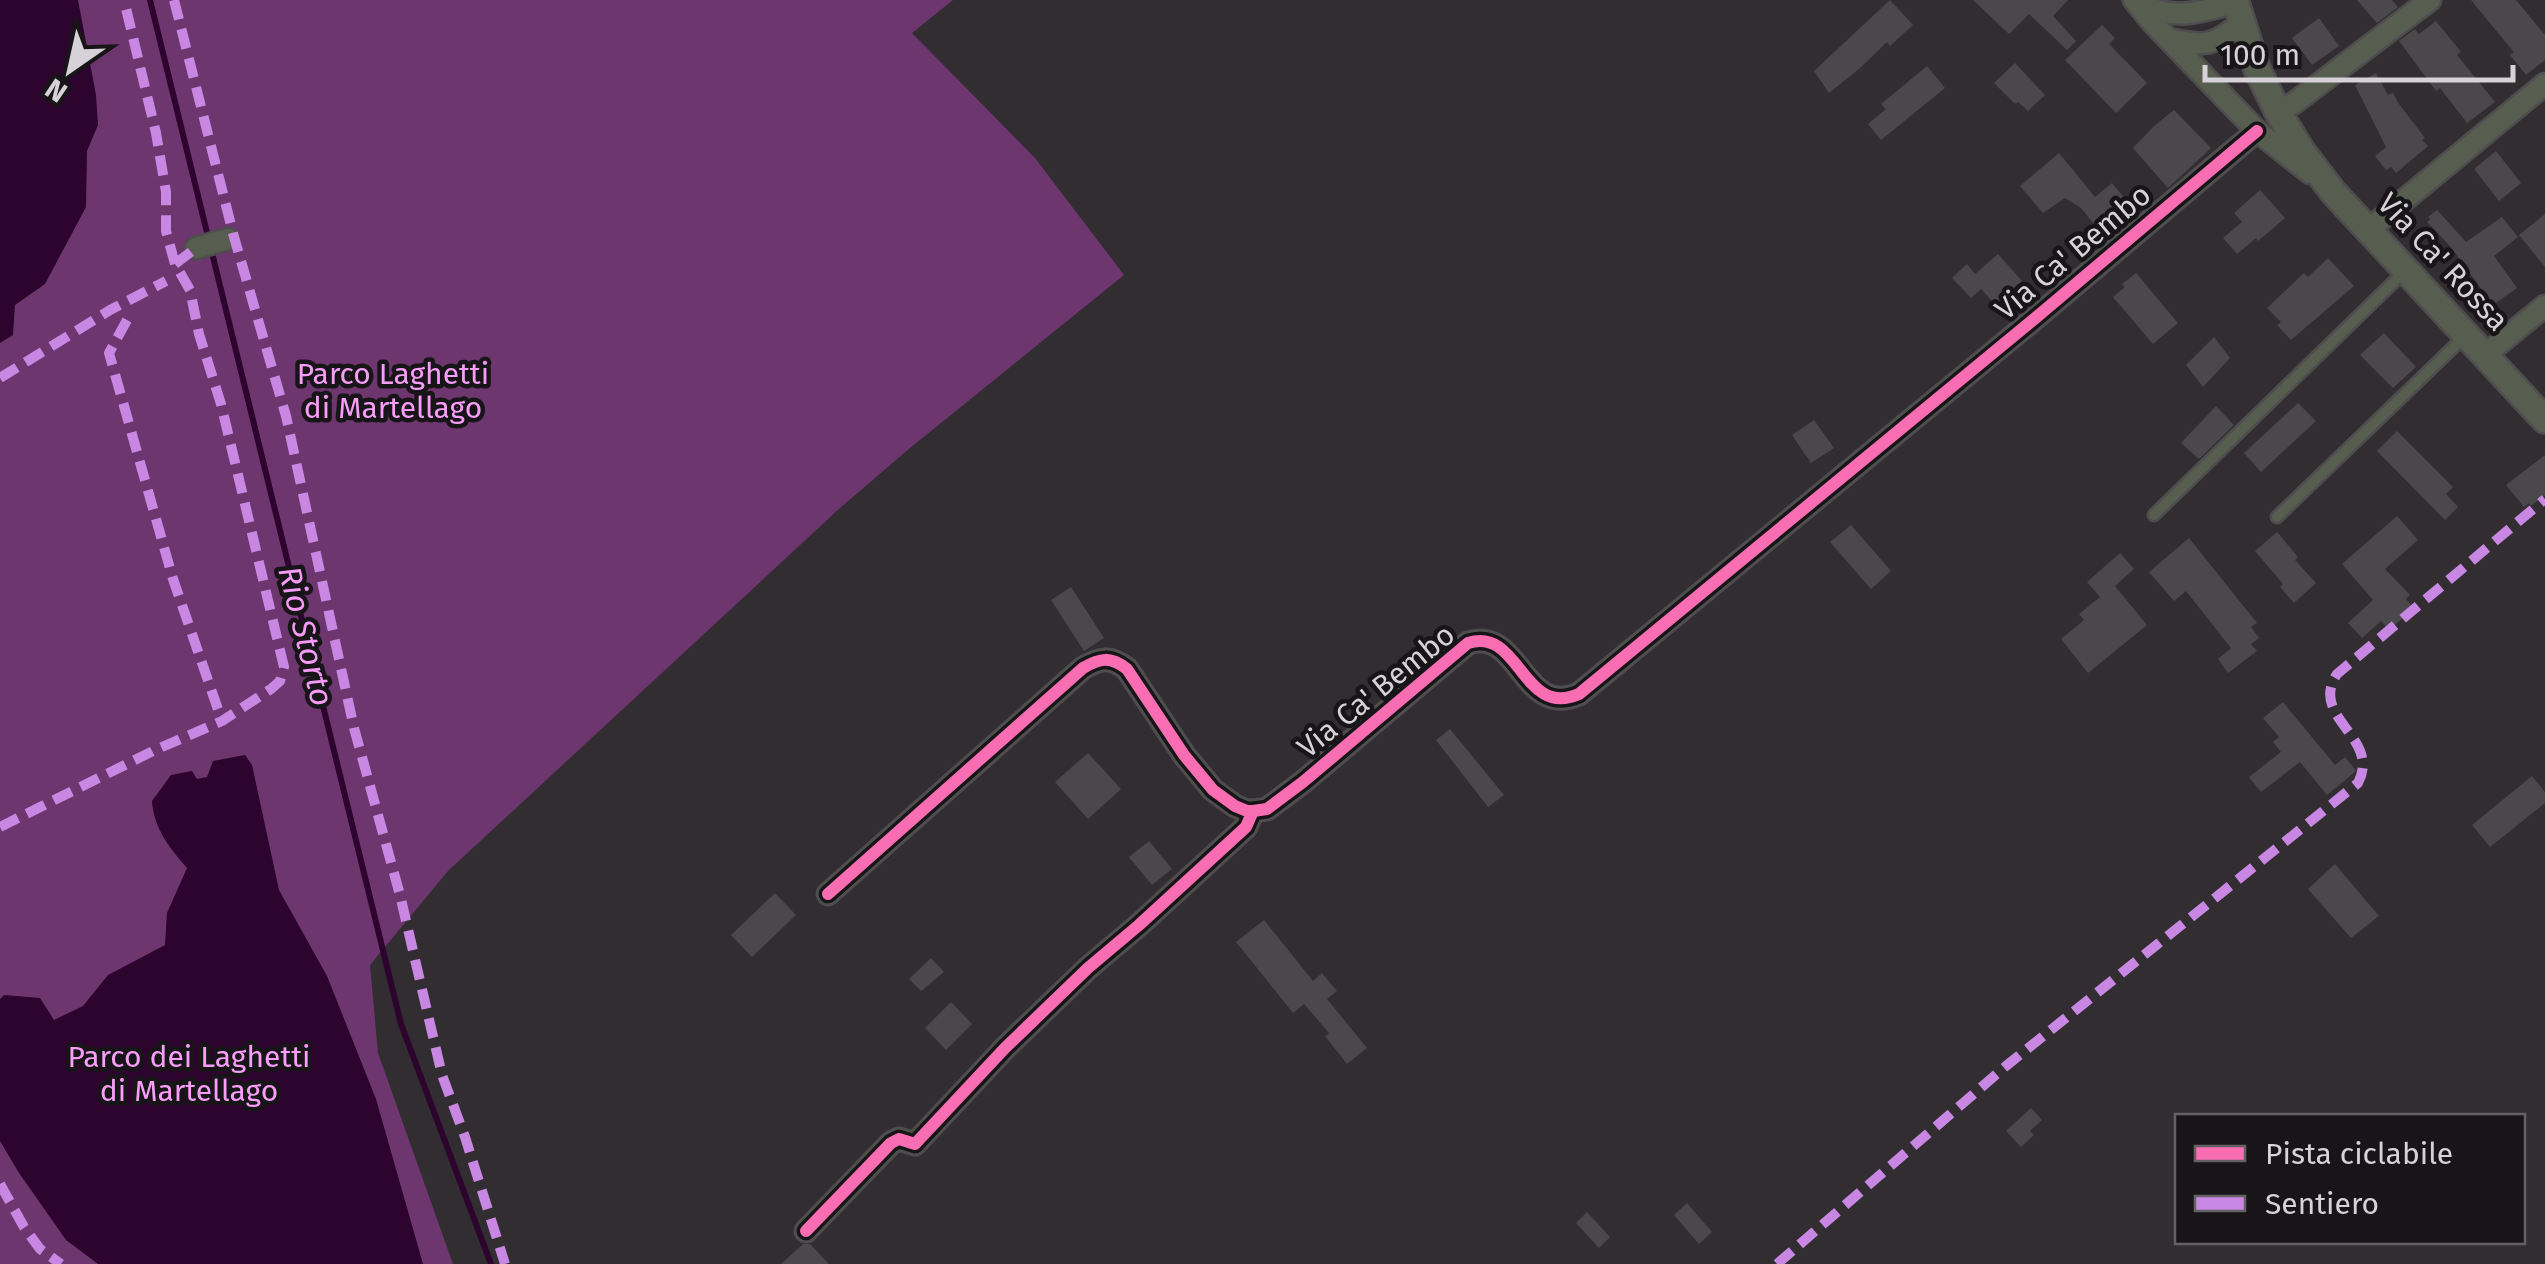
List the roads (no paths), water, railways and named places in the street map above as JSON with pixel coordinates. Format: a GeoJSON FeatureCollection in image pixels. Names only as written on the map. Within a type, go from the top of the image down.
{"type":"FeatureCollection","features":[{"type":"Feature","properties":{"kind":"street"},"geometry":{"type":"LineString","coordinates":[[2278,112],[2430,0]]}},
{"type":"Feature","properties":{"kind":"street"},"geometry":{"type":"LineString","coordinates":[[2134,1],[2174,16],[2237,8]]}},
{"type":"Feature","properties":{"kind":"street"},"geometry":{"type":"LineString","coordinates":[[2134,1],[2258,131],[2334,192]]}},
{"type":"Feature","properties":{"kind":"street"},"geometry":{"type":"LineString","coordinates":[[2168,40],[2191,44],[2217,42],[2237,8]]}},
{"type":"Feature","properties":{"kind":"street","name":"Via Ca' Rossa"},"geometry":{"type":"LineString","coordinates":[[2237,8],[2257,70],[2301,150],[2368,230],[2545,420]]}},
{"type":"Feature","properties":{"kind":"street"},"geometry":{"type":"LineString","coordinates":[[2368,230],[2545,84]]}},
{"type":"Feature","properties":{"kind":"street","name":"Via Ca' Bembo"},"geometry":{"type":"LineString","coordinates":[[1252,811],[1267,809],[1304,782],[1468,643],[1487,641],[1498,646],[1535,687],[1557,700],[1591,686],[2258,131]]}},
{"type":"Feature","properties":{"kind":"street"},"geometry":{"type":"LineString","coordinates":[[196,248],[228,238]]}},
{"type":"Feature","properties":{"kind":"street"},"geometry":{"type":"LineString","coordinates":[[2485,355],[2545,306]]}},
{"type":"Feature","properties":{"kind":"street"},"geometry":{"type":"LineString","coordinates":[[806,1231],[891,1142],[898,1139],[915,1144],[1005,1048],[1088,968],[1246,827],[1252,811],[1235,806],[1213,790],[1184,755],[1127,669],[1106,658],[1083,668],[1012,728],[828,894]]}},
{"type":"Feature","properties":{"kind":"lane"},"geometry":{"type":"LineString","coordinates":[[2154,516],[2406,270]]}},
{"type":"Feature","properties":{"kind":"lane"},"geometry":{"type":"LineString","coordinates":[[2277,517],[2466,335]]}},
{"type":"Feature","properties":{"kind":"waterway","name":"Rio Storto"},"geometry":{"type":"LineString","coordinates":[[150,0],[401,1024],[491,1264]]}},
{"type":"Feature","properties":{"kind":"park label","name":"Parco Laghetti di Martellago"},"geometry":{"type":"Point","coordinates":[393,391]}},
{"type":"Feature","properties":{"kind":"park label","name":"Parco dei Laghetti di Martellago"},"geometry":{"type":"Point","coordinates":[189,1074]}}]}
